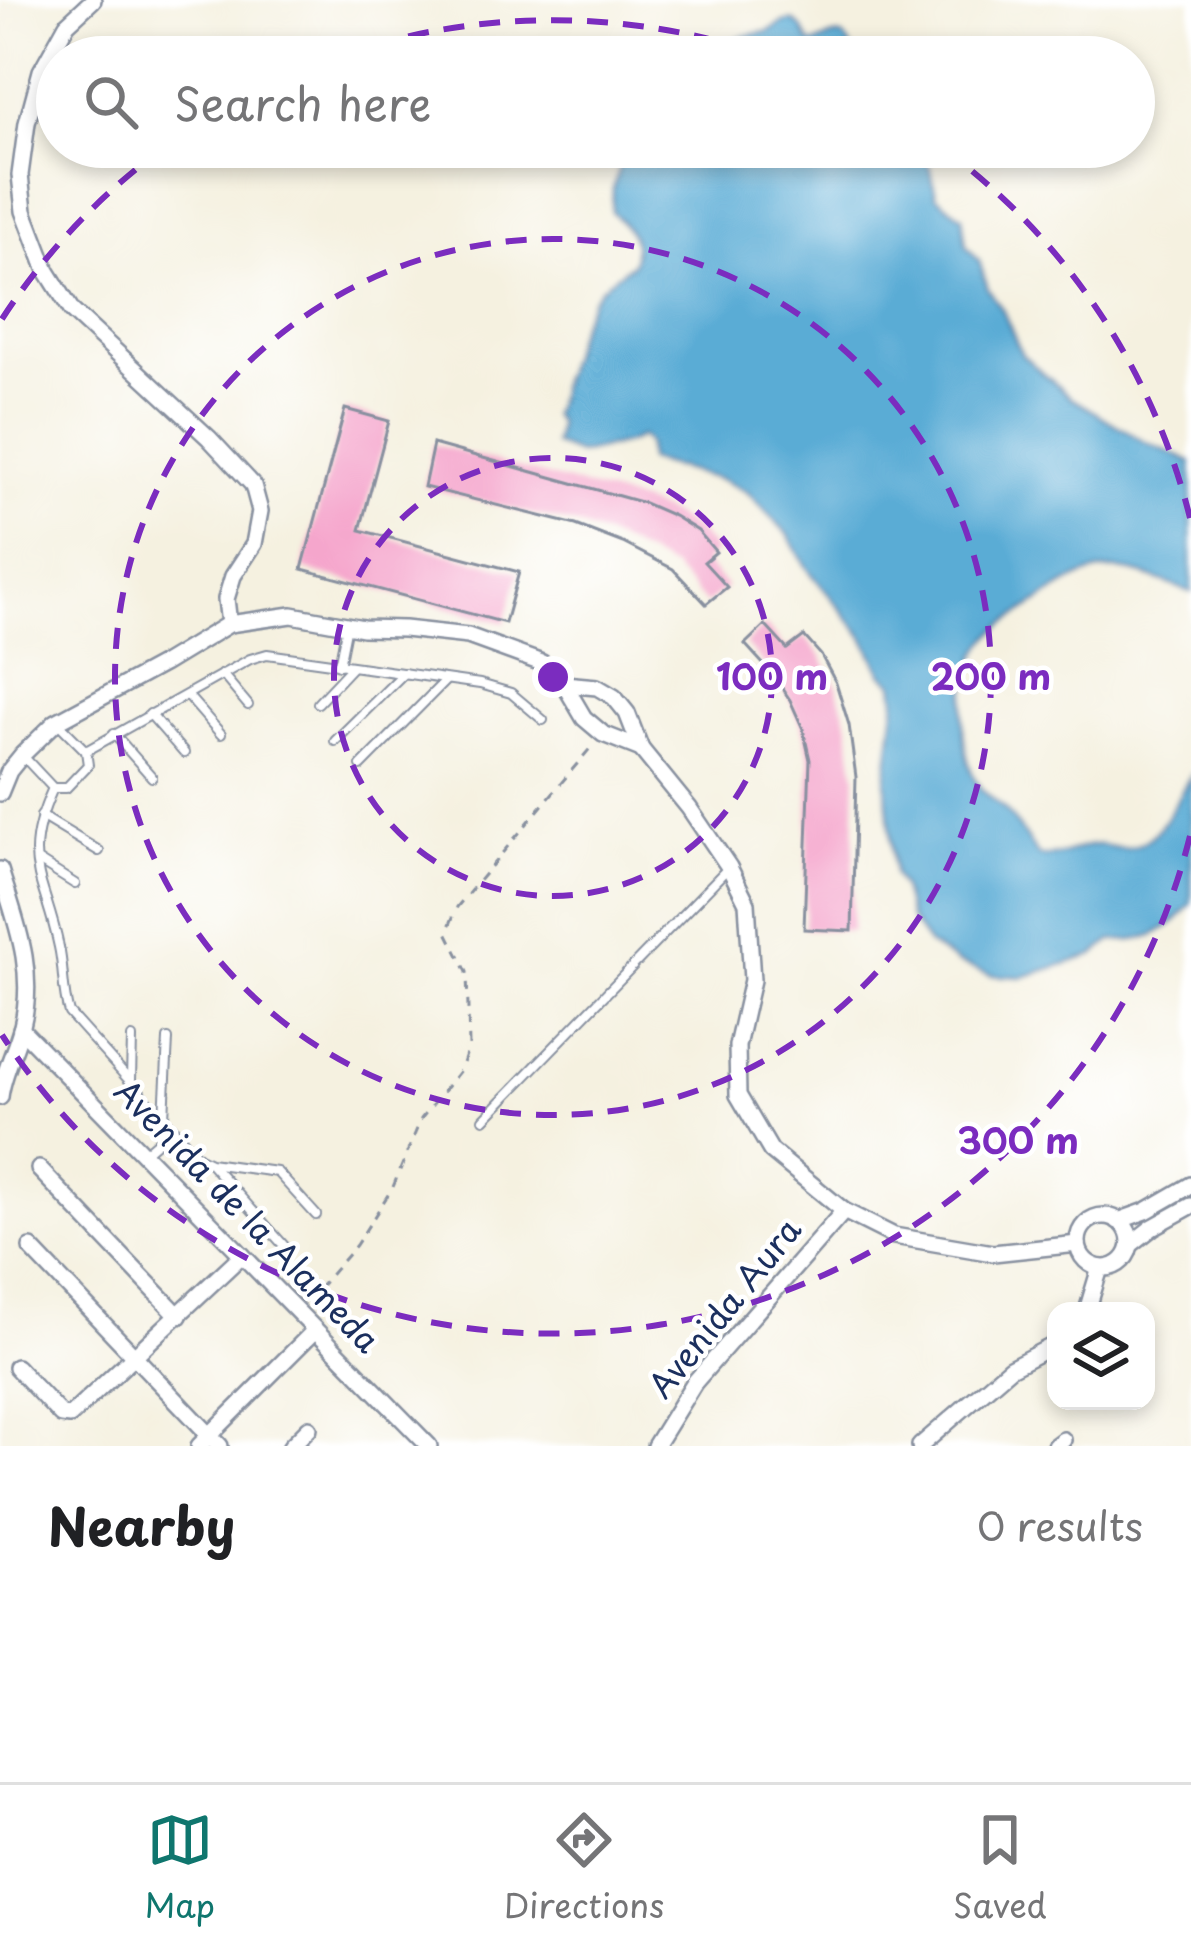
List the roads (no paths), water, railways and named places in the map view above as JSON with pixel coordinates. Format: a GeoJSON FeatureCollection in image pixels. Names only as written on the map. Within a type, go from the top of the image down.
{"type":"FeatureCollection","features":[{"type":"Feature","properties":{"kind":"street"},"geometry":{"type":"LineString","coordinates":[[60,36],[93,0]]}},
{"type":"Feature","properties":{"kind":"street"},"geometry":{"type":"LineString","coordinates":[[36,90],[20,175],[24,211],[47,271],[72,311],[253,485],[260,512],[254,544],[233,576],[226,599],[229,624]]}},
{"type":"Feature","properties":{"kind":"street"},"geometry":{"type":"LineString","coordinates":[[0,794],[9,771],[56,722],[229,624],[292,615],[468,636],[542,663],[564,684],[584,718],[603,734],[641,749]]}},
{"type":"Feature","properties":{"kind":"street"},"geometry":{"type":"LineString","coordinates":[[564,684],[597,687],[614,697],[627,713],[641,749],[689,808],[729,867],[747,904],[752,980],[737,1046],[738,1095],[771,1151],[844,1211],[894,1236],[993,1253],[1078,1244]]}},
{"type":"Feature","properties":{"kind":"street"},"geometry":{"type":"LineString","coordinates":[[0,870],[21,938],[29,991],[0,1097]]}},
{"type":"Feature","properties":{"kind":"street","name":"Avenida de la Alameda"},"geometry":{"type":"LineString","coordinates":[[21,1029],[429,1446]]}},
{"type":"Feature","properties":{"kind":"street"},"geometry":{"type":"LineString","coordinates":[[39,1169],[179,1316]]}},
{"type":"Feature","properties":{"kind":"street"},"geometry":{"type":"LineString","coordinates":[[1118,1221],[1191,1185]]}},
{"type":"Feature","properties":{"kind":"street"},"geometry":{"type":"LineString","coordinates":[[1130,1245],[1128,1231],[1103,1216],[1082,1228],[1078,1244],[1085,1260],[1108,1268],[1123,1260],[1130,1245],[1154,1227],[1191,1206]]}},
{"type":"Feature","properties":{"kind":"street","name":"Avenida Aura"},"geometry":{"type":"LineString","coordinates":[[655,1446],[694,1383],[844,1211]]}},
{"type":"Feature","properties":{"kind":"street"},"geometry":{"type":"LineString","coordinates":[[31,1248],[209,1442],[315,1330]]}},
{"type":"Feature","properties":{"kind":"street"},"geometry":{"type":"LineString","coordinates":[[16,1367],[61,1414],[70,1416],[242,1255]]}},
{"type":"Feature","properties":{"kind":"street"},"geometry":{"type":"LineString","coordinates":[[1090,1302],[1100,1268]]}},
{"type":"Feature","properties":{"kind":"street"},"geometry":{"type":"LineString","coordinates":[[920,1446],[1010,1368],[1047,1349]]}},
{"type":"Feature","properties":{"kind":"street"},"geometry":{"type":"LineString","coordinates":[[291,1446],[309,1428]]}},
{"type":"Feature","properties":{"kind":"lane"},"geometry":{"type":"LineString","coordinates":[[339,665],[346,625]]}},
{"type":"Feature","properties":{"kind":"lane"},"geometry":{"type":"LineString","coordinates":[[86,751],[222,674],[267,654],[480,684],[511,693],[543,719]]}},
{"type":"Feature","properties":{"kind":"lane"},"geometry":{"type":"LineString","coordinates":[[318,703],[352,667]]}},
{"type":"Feature","properties":{"kind":"lane"},"geometry":{"type":"LineString","coordinates":[[335,741],[405,672]]}},
{"type":"Feature","properties":{"kind":"lane"},"geometry":{"type":"LineString","coordinates":[[222,674],[248,705]]}},
{"type":"Feature","properties":{"kind":"lane"},"geometry":{"type":"LineString","coordinates":[[361,766],[447,679]]}},
{"type":"Feature","properties":{"kind":"lane"},"geometry":{"type":"LineString","coordinates":[[187,695],[221,734]]}},
{"type":"Feature","properties":{"kind":"lane"},"geometry":{"type":"LineString","coordinates":[[150,715],[184,753]]}},
{"type":"Feature","properties":{"kind":"lane"},"geometry":{"type":"LineString","coordinates":[[22,755],[52,788],[66,788],[79,777],[88,765],[86,751],[56,722]]}},
{"type":"Feature","properties":{"kind":"lane"},"geometry":{"type":"LineString","coordinates":[[114,734],[152,778]]}},
{"type":"Feature","properties":{"kind":"lane"},"geometry":{"type":"LineString","coordinates":[[52,788],[35,841],[37,874],[59,948],[69,1013],[198,1157],[210,1163],[277,1172],[316,1215]]}},
{"type":"Feature","properties":{"kind":"lane"},"geometry":{"type":"LineString","coordinates":[[41,816],[99,851]]}},
{"type":"Feature","properties":{"kind":"lane"},"geometry":{"type":"LineString","coordinates":[[36,860],[75,884]]}},
{"type":"Feature","properties":{"kind":"lane"},"geometry":{"type":"LineString","coordinates":[[484,1119],[729,867]]}},
{"type":"Feature","properties":{"kind":"lane"},"geometry":{"type":"LineString","coordinates":[[131,1082],[132,1038]]}},
{"type":"Feature","properties":{"kind":"lane"},"geometry":{"type":"LineString","coordinates":[[164,1119],[168,1040]]}},
{"type":"Feature","properties":{"kind":"lane"},"geometry":{"type":"LineString","coordinates":[[143,1154],[173,1128]]}},
{"type":"Feature","properties":{"kind":"lane"},"geometry":{"type":"LineString","coordinates":[[210,1163],[286,1248]]}},
{"type":"Feature","properties":{"kind":"water"},"geometry":{"type":"Polygon","coordinates":[[[793,21],[806,36],[747,36],[766,32],[793,21]]]}},
{"type":"Feature","properties":{"kind":"water"},"geometry":{"type":"Polygon","coordinates":[[[619,168],[930,168],[936,196],[962,216],[966,246],[979,261],[1022,355],[1071,398],[1145,442],[1191,461],[1191,592],[1121,570],[1093,573],[1067,584],[990,637],[973,665],[963,719],[974,777],[1011,816],[1039,856],[1087,846],[1123,848],[1148,839],[1165,821],[1191,775],[1191,897],[1176,921],[1154,935],[1111,941],[1094,955],[1023,977],[991,975],[929,945],[910,919],[894,874],[886,781],[894,683],[882,673],[864,637],[807,568],[788,534],[747,492],[722,480],[648,460],[647,443],[641,436],[578,454],[554,444],[558,423],[552,415],[578,329],[602,287],[633,263],[631,234],[612,212],[619,168]]]}}]}
